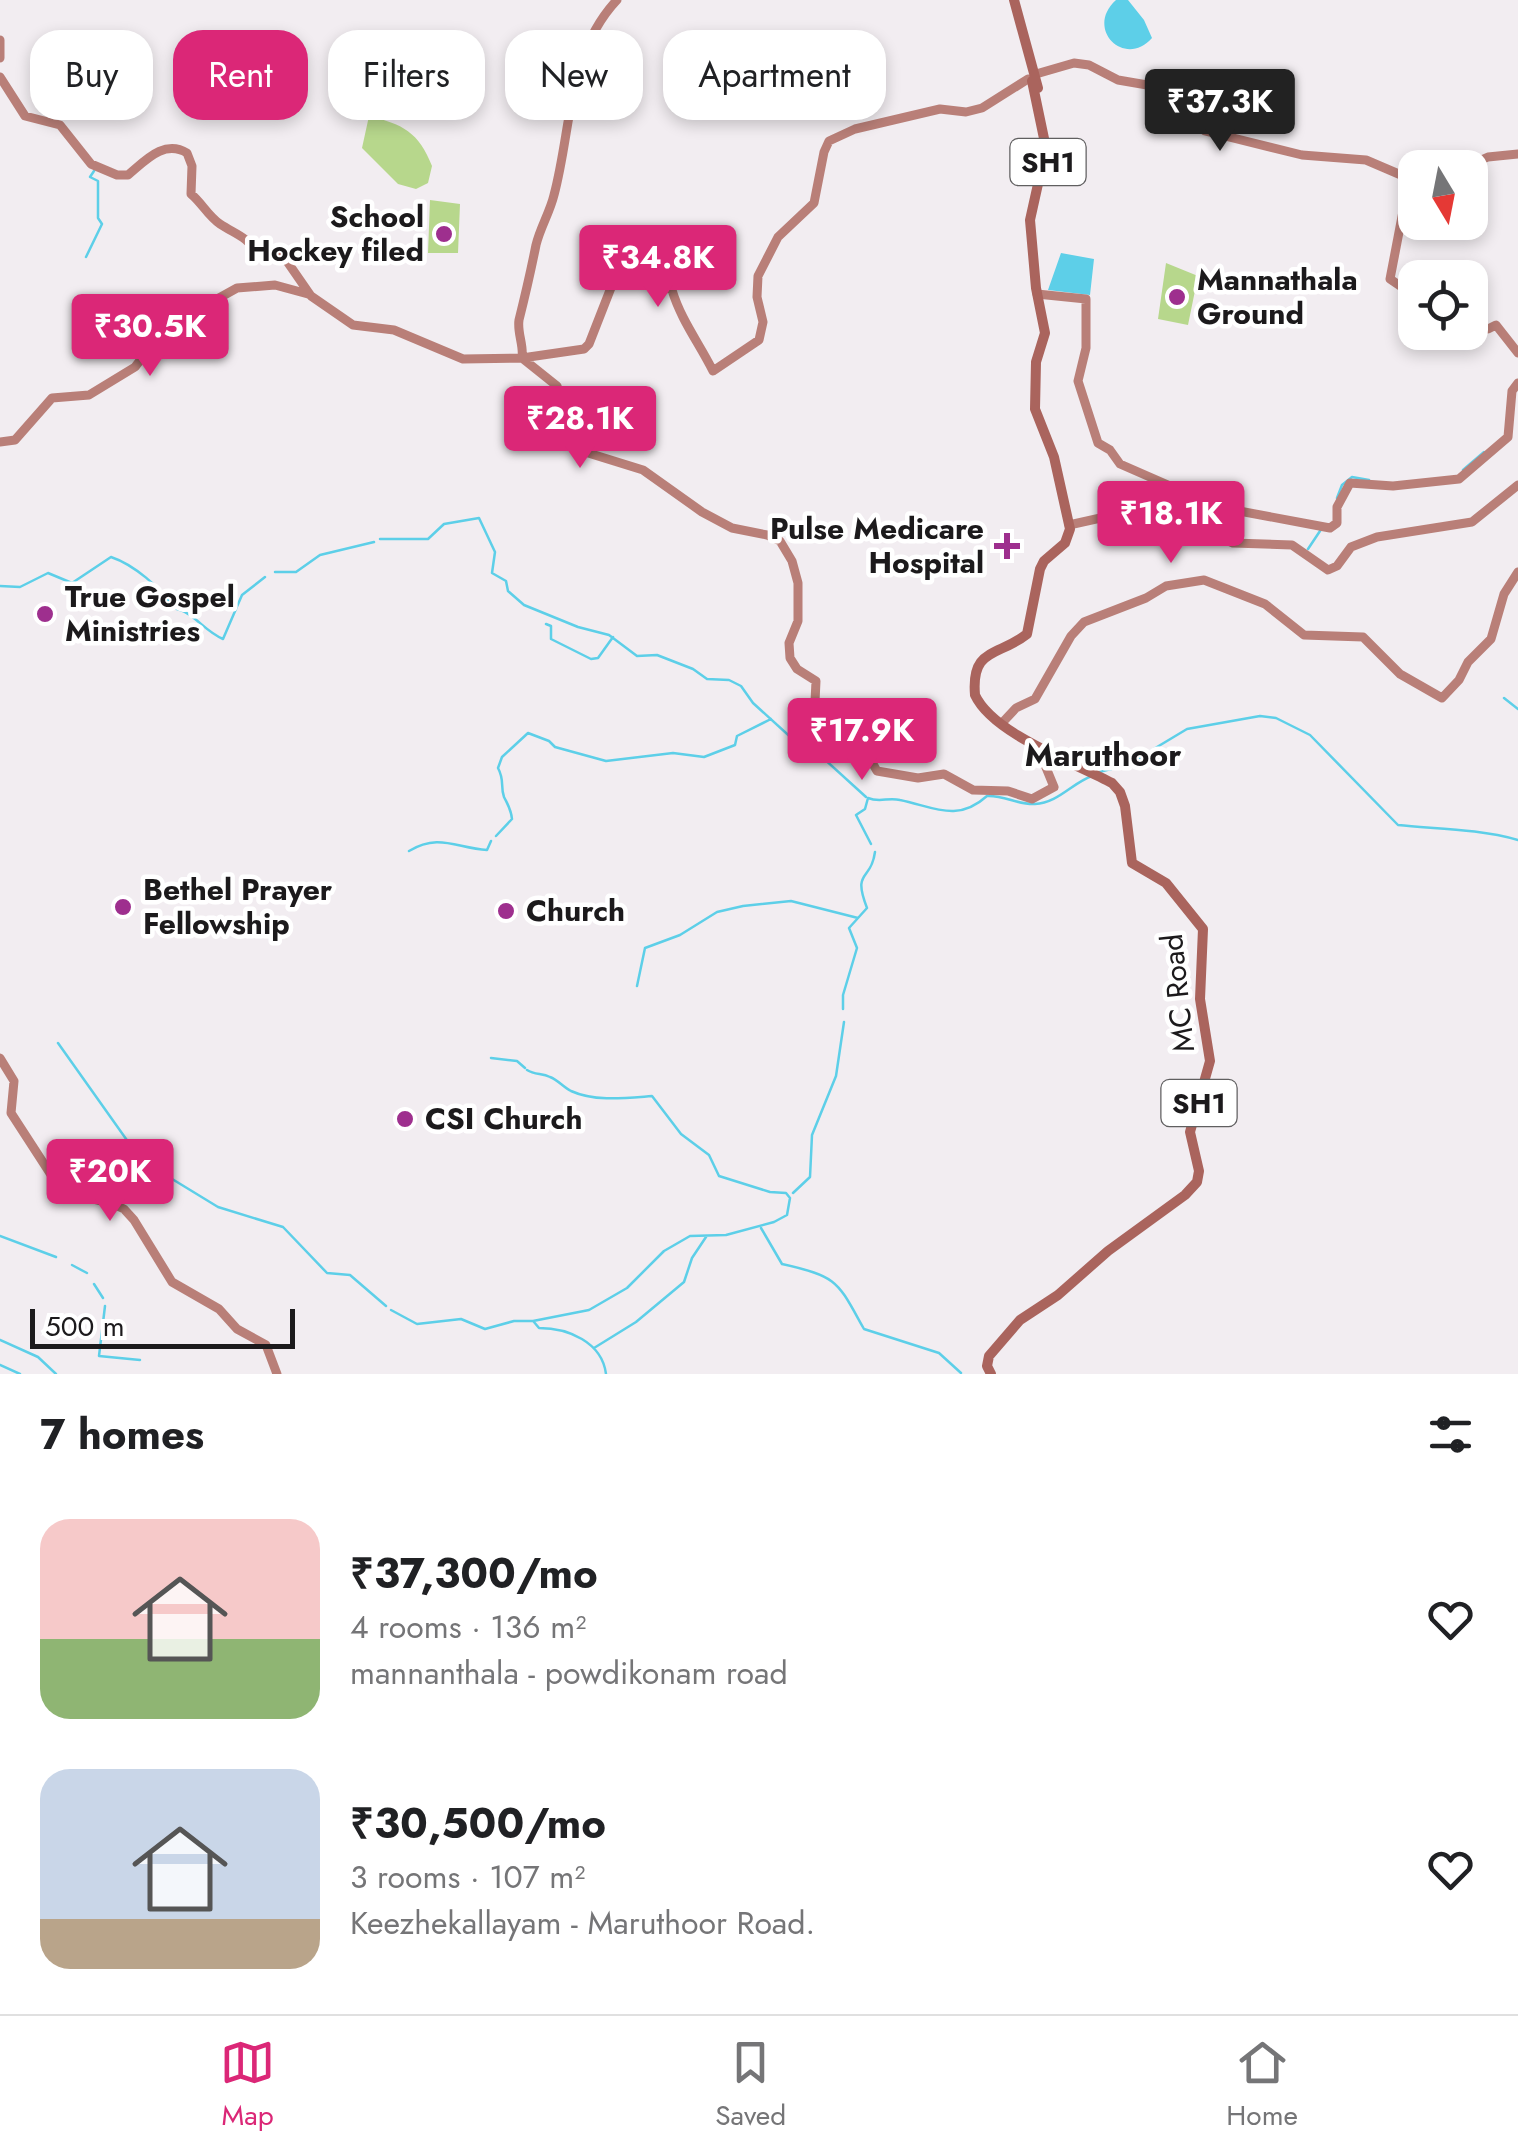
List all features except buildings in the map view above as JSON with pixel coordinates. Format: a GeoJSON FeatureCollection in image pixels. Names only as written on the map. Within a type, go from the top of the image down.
{"type":"FeatureCollection","features":[{"type":"Feature","properties":{"kind":"main road","name":"SH1"},"geometry":{"type":"LineString","coordinates":[[1011,0],[1046,148],[1030,220],[1044,333],[1036,362],[1035,409],[1054,456],[1069,525]]}},
{"type":"Feature","properties":{"kind":"main road","name":"MC Road"},"geometry":{"type":"LineString","coordinates":[[991,1374],[987,1366],[989,1356],[1020,1320],[1058,1295],[1108,1251],[1185,1195],[1198,1176],[1190,1132],[1210,1061],[1200,998],[1203,929],[1166,883],[1132,863],[1123,798],[1117,786],[1038,748],[984,710],[975,695],[978,663],[1027,634],[1040,569],[1065,543],[1069,525]]}},
{"type":"Feature","properties":{"kind":"street"},"geometry":{"type":"LineString","coordinates":[[617,0],[594,27],[580,65],[555,191],[536,244],[519,322],[522,358],[556,386],[576,441],[585,452],[642,470],[732,528],[767,535],[780,542],[792,561],[798,584],[798,621],[789,642],[790,655],[797,669],[816,682],[814,722],[859,740],[877,771],[918,778],[944,774],[973,790],[1008,790],[1032,798],[1054,786],[1038,748]]}},
{"type":"Feature","properties":{"kind":"street"},"geometry":{"type":"LineString","coordinates":[[0,40],[0,58]]}},
{"type":"Feature","properties":{"kind":"street"},"geometry":{"type":"LineString","coordinates":[[0,442],[15,440],[52,398],[85,396],[135,367],[165,328],[237,288],[288,286],[311,296],[353,325],[394,330],[463,360],[522,358],[584,349],[614,280],[628,274],[672,290],[682,320],[695,334],[713,371],[760,340],[763,322],[756,297],[758,276],[778,238],[814,203],[829,141],[856,128],[940,109],[966,112],[982,108],[1032,76],[1074,63],[1088,65],[1118,80],[1153,86],[1205,130],[1302,154],[1366,160],[1398,175]]}},
{"type":"Feature","properties":{"kind":"street"},"geometry":{"type":"LineString","coordinates":[[0,76],[25,116],[60,125],[80,153],[106,172],[128,175],[150,155],[172,148],[187,152],[193,171],[191,194],[220,224],[244,235],[258,253],[274,251],[284,257],[311,296]]}},
{"type":"Feature","properties":{"kind":"street"},"geometry":{"type":"LineString","coordinates":[[1488,157],[1518,154]]}},
{"type":"Feature","properties":{"kind":"street"},"geometry":{"type":"LineString","coordinates":[[1398,285],[1390,280],[1399,240]]}},
{"type":"Feature","properties":{"kind":"street"},"geometry":{"type":"LineString","coordinates":[[1037,294],[1086,299],[1086,348],[1078,384],[1098,443],[1110,450],[1120,464],[1168,485],[1207,494],[1234,510],[1255,516],[1330,528],[1337,523],[1337,507],[1350,482],[1393,486],[1459,479],[1508,437],[1512,392],[1518,382]]}},
{"type":"Feature","properties":{"kind":"street"},"geometry":{"type":"LineString","coordinates":[[1488,329],[1496,325],[1518,353]]}},
{"type":"Feature","properties":{"kind":"street"},"geometry":{"type":"LineString","coordinates":[[1069,525],[1114,515],[1162,529],[1196,527],[1232,543],[1292,545],[1328,570],[1338,565],[1351,547],[1377,537],[1472,522],[1518,485]]}},
{"type":"Feature","properties":{"kind":"street"},"geometry":{"type":"LineString","coordinates":[[1002,724],[1016,708],[1036,699],[1071,636],[1084,622],[1166,586],[1204,580],[1266,604],[1304,635],[1365,638],[1387,663],[1442,698],[1491,639],[1504,594],[1518,572]]}},
{"type":"Feature","properties":{"kind":"street"},"geometry":{"type":"LineString","coordinates":[[0,1058],[14,1081],[11,1113],[60,1188],[111,1202],[130,1214],[172,1282],[219,1310],[235,1328],[266,1344],[276,1374]]}},
{"type":"Feature","properties":{"kind":"green space"},"geometry":{"type":"Polygon","coordinates":[[[368,120],[400,126],[415,137],[427,154],[432,166],[428,183],[416,189],[398,184],[362,148],[368,120]]]}},
{"type":"Feature","properties":{"kind":"green space","name":"School Hockey filed"},"geometry":{"type":"Polygon","coordinates":[[[430,200],[460,204],[458,253],[428,253],[430,200]]]}},
{"type":"Feature","properties":{"kind":"green space","name":"Mannathala Ground"},"geometry":{"type":"Polygon","coordinates":[[[1166,263],[1198,276],[1188,325],[1158,319],[1166,263]]]}},
{"type":"Feature","properties":{"kind":"water"},"geometry":{"type":"Polygon","coordinates":[[[1116,0],[1128,0],[1144,20],[1152,38],[1141,46],[1120,47],[1106,33],[1107,11],[1116,0]]]}},
{"type":"Feature","properties":{"kind":"water"},"geometry":{"type":"Polygon","coordinates":[[[1061,253],[1094,259],[1090,295],[1048,290],[1061,253]]]}},
{"type":"Feature","properties":{"kind":"waterway"},"geometry":{"type":"LineString","coordinates":[[86,257],[102,224],[98,218],[98,181],[90,177],[94,171]]}},
{"type":"Feature","properties":{"kind":"waterway"},"geometry":{"type":"LineString","coordinates":[[1463,470],[1484,452]]}},
{"type":"Feature","properties":{"kind":"waterway"},"geometry":{"type":"LineString","coordinates":[[1337,498],[1342,485],[1352,477],[1369,480]]}},
{"type":"Feature","properties":{"kind":"waterway"},"geometry":{"type":"LineString","coordinates":[[380,539],[428,539],[444,524],[479,518],[495,552],[492,573],[506,581],[508,591],[524,605],[609,635],[637,656],[657,655],[707,679],[729,680],[741,686],[753,703],[797,743],[822,757],[866,797]]}},
{"type":"Feature","properties":{"kind":"waterway"},"geometry":{"type":"LineString","coordinates":[[1308,549],[1320,531]]}},
{"type":"Feature","properties":{"kind":"waterway"},"geometry":{"type":"LineString","coordinates":[[275,572],[296,572],[320,555],[374,542]]}},
{"type":"Feature","properties":{"kind":"waterway"},"geometry":{"type":"LineString","coordinates":[[0,586],[20,587],[48,573],[72,583],[111,557],[146,578],[172,608],[223,639],[242,595],[265,577]]}},
{"type":"Feature","properties":{"kind":"waterway"},"geometry":{"type":"LineString","coordinates":[[546,624],[551,626],[551,639],[591,659],[598,658],[613,637]]}},
{"type":"Feature","properties":{"kind":"waterway"},"geometry":{"type":"LineString","coordinates":[[1504,698],[1518,709]]}},
{"type":"Feature","properties":{"kind":"waterway"},"geometry":{"type":"LineString","coordinates":[[1099,772],[1127,765],[1187,729],[1260,716],[1276,718],[1310,735],[1398,825],[1473,831],[1518,840]]}},
{"type":"Feature","properties":{"kind":"waterway"},"geometry":{"type":"LineString","coordinates":[[496,836],[512,819],[498,768],[502,757],[528,733],[555,747],[606,761],[673,753],[704,757],[735,745],[737,736],[771,719]]}},
{"type":"Feature","properties":{"kind":"waterway"},"geometry":{"type":"LineString","coordinates":[[871,844],[856,815],[865,809],[868,798],[896,799],[945,811],[966,809],[987,796],[1035,804],[1051,800],[1092,776]]}},
{"type":"Feature","properties":{"kind":"waterway"},"geometry":{"type":"LineString","coordinates":[[409,851],[439,842],[487,850],[491,841]]}},
{"type":"Feature","properties":{"kind":"waterway"},"geometry":{"type":"LineString","coordinates":[[843,1009],[843,995],[857,948],[849,928],[867,908],[861,887],[875,852]]}},
{"type":"Feature","properties":{"kind":"waterway"},"geometry":{"type":"LineString","coordinates":[[637,986],[645,948],[680,935],[717,912],[791,901],[858,918]]}},
{"type":"Feature","properties":{"kind":"waterway"},"geometry":{"type":"LineString","coordinates":[[793,1193],[810,1177],[812,1135],[836,1076],[844,1022]]}},
{"type":"Feature","properties":{"kind":"waterway"},"geometry":{"type":"LineString","coordinates":[[58,1043],[141,1160],[218,1207],[283,1227],[327,1273],[350,1275],[386,1306]]}},
{"type":"Feature","properties":{"kind":"waterway"},"geometry":{"type":"LineString","coordinates":[[491,1058],[517,1061],[525,1068]]}},
{"type":"Feature","properties":{"kind":"waterway"},"geometry":{"type":"LineString","coordinates":[[391,1310],[417,1324],[461,1319],[485,1329],[589,1310],[627,1288],[664,1251],[690,1236],[726,1235],[787,1215],[790,1198],[786,1193],[719,1176],[709,1155],[681,1134],[652,1096],[590,1097],[527,1070]]}},
{"type":"Feature","properties":{"kind":"waterway"},"geometry":{"type":"LineString","coordinates":[[761,1228],[782,1264],[834,1283],[864,1329],[939,1353],[961,1373]]}},
{"type":"Feature","properties":{"kind":"waterway"},"geometry":{"type":"LineString","coordinates":[[0,1236],[56,1257]]}},
{"type":"Feature","properties":{"kind":"waterway"},"geometry":{"type":"LineString","coordinates":[[594,1348],[636,1322],[684,1282],[692,1258],[706,1237]]}},
{"type":"Feature","properties":{"kind":"waterway"},"geometry":{"type":"LineString","coordinates":[[72,1265],[87,1273]]}},
{"type":"Feature","properties":{"kind":"waterway"},"geometry":{"type":"LineString","coordinates":[[94,1284],[103,1298]]}},
{"type":"Feature","properties":{"kind":"waterway"},"geometry":{"type":"LineString","coordinates":[[105,1306],[99,1356],[140,1360]]}},
{"type":"Feature","properties":{"kind":"waterway"},"geometry":{"type":"LineString","coordinates":[[534,1322],[539,1328],[572,1334],[591,1345],[606,1374]]}},
{"type":"Feature","properties":{"kind":"waterway"},"geometry":{"type":"LineString","coordinates":[[0,1340],[38,1357],[56,1374]]}},
{"type":"Feature","properties":{"kind":"waterway"},"geometry":{"type":"LineString","coordinates":[[0,1365],[20,1374]]}},
{"type":"Feature","properties":{"kind":"place","name":"School Hockey filed"},"geometry":{"type":"Point","coordinates":[444,234]}},
{"type":"Feature","properties":{"kind":"place","name":"Mannathala Ground"},"geometry":{"type":"Point","coordinates":[1177,297]}},
{"type":"Feature","properties":{"kind":"place","name":"Pulse Medicare Hospital"},"geometry":{"type":"Point","coordinates":[1007,546]}},
{"type":"Feature","properties":{"kind":"place","name":"True Gospel Ministries"},"geometry":{"type":"Point","coordinates":[45,614]}},
{"type":"Feature","properties":{"kind":"place","name":"Bethel Prayer Fellowship"},"geometry":{"type":"Point","coordinates":[123,907]}},
{"type":"Feature","properties":{"kind":"place","name":"Church"},"geometry":{"type":"Point","coordinates":[506,911]}},
{"type":"Feature","properties":{"kind":"place","name":"CSI Church"},"geometry":{"type":"Point","coordinates":[405,1119]}},
{"type":"Feature","properties":{"kind":"district","name":"Maruthoor"},"geometry":{"type":"Point","coordinates":[1103,755]}}]}
